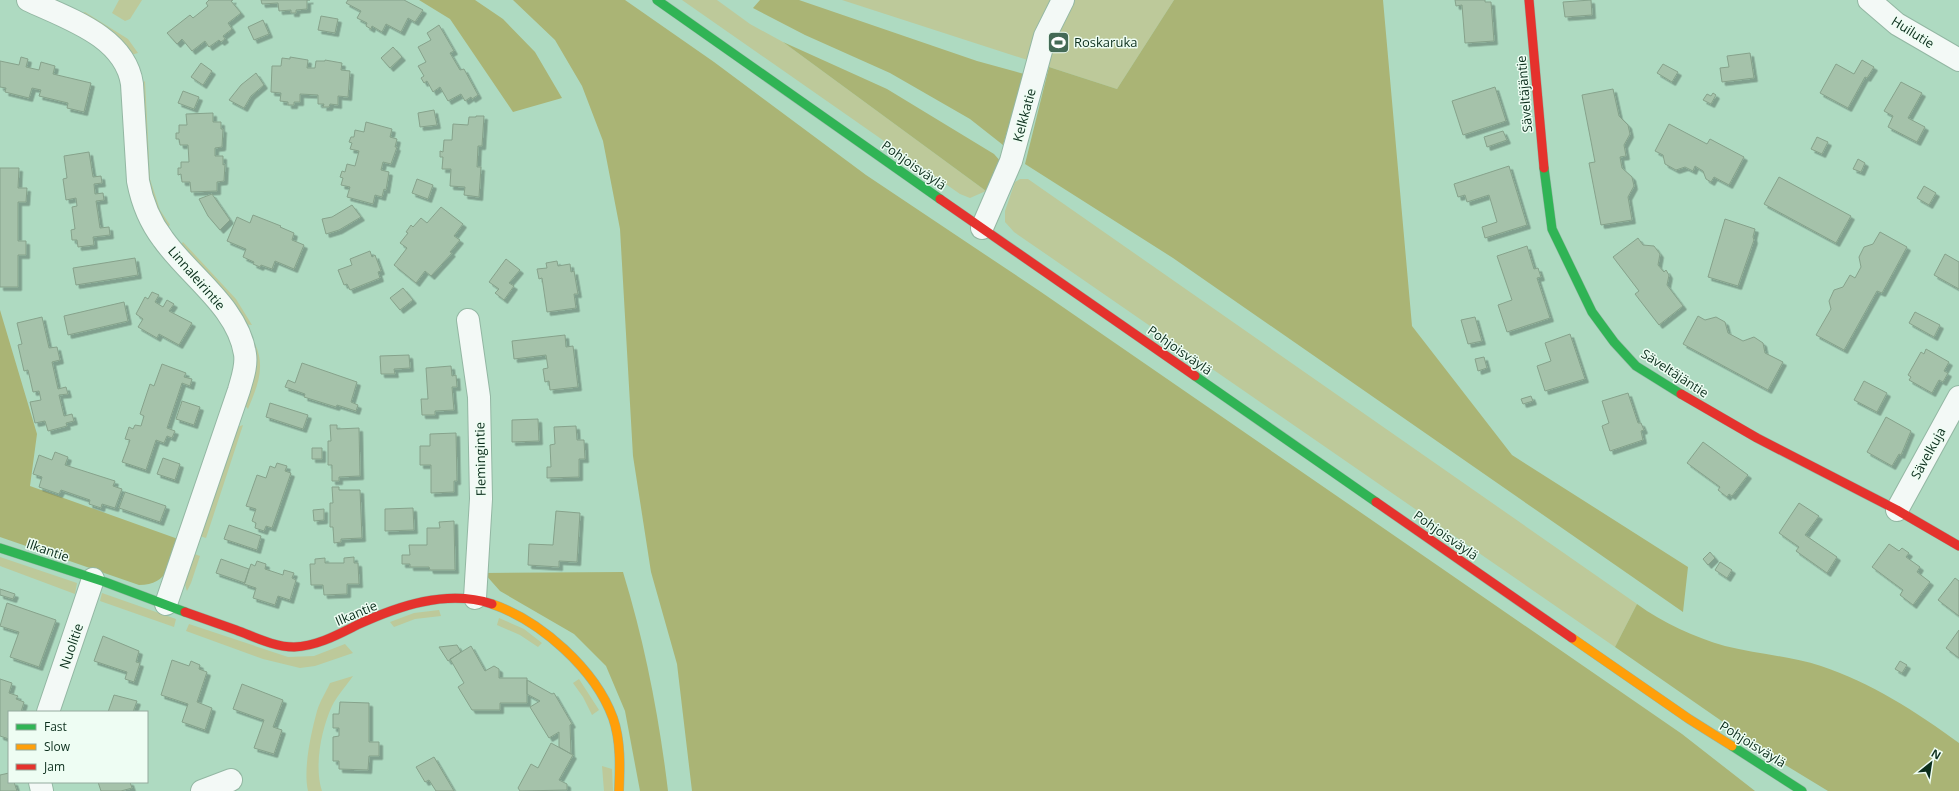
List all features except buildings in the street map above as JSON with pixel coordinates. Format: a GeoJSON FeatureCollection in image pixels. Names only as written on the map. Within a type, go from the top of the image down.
{"type":"FeatureCollection","features":[{"type":"Feature","properties":{"kind":"street","name":"Linnaleirintie"},"geometry":{"type":"LineString","coordinates":[[28,0],[91,31],[107,42],[125,61],[130,72],[132,84],[138,181],[141,195],[149,215],[164,241],[227,312],[240,338],[245,355],[245,370],[239,390],[166,604]]}},
{"type":"Feature","properties":{"kind":"street","name":"Pohjoisväylä"},"geometry":{"type":"LineString","coordinates":[[657,0],[1689,720],[1802,791]]}},
{"type":"Feature","properties":{"kind":"street","name":"Kelkkatie"},"geometry":{"type":"LineString","coordinates":[[982,228],[1011,161],[1045,36],[1063,0]]}},
{"type":"Feature","properties":{"kind":"street","name":"Säveltäjäntie"},"geometry":{"type":"LineString","coordinates":[[1529,0],[1545,178],[1552,229],[1572,274],[1592,312],[1614,342],[1636,366],[1670,388],[1757,438],[1897,510],[1959,546]]}},
{"type":"Feature","properties":{"kind":"street","name":"Huilutie"},"geometry":{"type":"LineString","coordinates":[[1869,0],[1897,24],[1959,60]]}},
{"type":"Feature","properties":{"kind":"street","name":"Flemingintie"},"geometry":{"type":"LineString","coordinates":[[468,320],[480,397],[481,499],[475,598]]}},
{"type":"Feature","properties":{"kind":"street","name":"Sävelkuja"},"geometry":{"type":"LineString","coordinates":[[1897,510],[1959,397]]}},
{"type":"Feature","properties":{"kind":"street","name":"Ilkantie"},"geometry":{"type":"LineString","coordinates":[[0,548],[166,604],[281,646],[302,647],[316,645],[366,621],[413,604],[439,598],[475,598],[499,605],[530,621],[573,658],[593,682],[606,704],[616,728],[620,759],[619,791]]}},
{"type":"Feature","properties":{"kind":"street","name":"Nuolitie"},"geometry":{"type":"LineString","coordinates":[[48,711],[93,579]]}},
{"type":"Feature","properties":{"kind":"street","name":"Pohjoisväylä"},"geometry":{"type":"LineString","coordinates":[[1689,720],[1747,767]]}},
{"type":"Feature","properties":{"kind":"street"},"geometry":{"type":"LineString","coordinates":[[202,791],[231,780]]}},
{"type":"Feature","properties":{"kind":"green space"},"geometry":{"type":"Polygon","coordinates":[[[119,0],[142,0],[130,19],[125,21],[112,13],[119,0]]]}},
{"type":"Feature","properties":{"kind":"green space"},"geometry":{"type":"Polygon","coordinates":[[[419,0],[475,0],[503,19],[535,52],[562,98],[513,112],[450,19],[419,0]]]}},
{"type":"Feature","properties":{"kind":"green space"},"geometry":{"type":"Polygon","coordinates":[[[513,0],[625,0],[714,62],[866,175],[1041,292],[1682,734],[1755,791],[692,791],[677,664],[651,572],[633,456],[620,229],[603,141],[582,86],[555,40],[513,0]]]}},
{"type":"Feature","properties":{"kind":"green space"},"geometry":{"type":"Polygon","coordinates":[[[682,0],[717,0],[750,24],[783,42],[986,191],[970,198],[960,194],[682,0]]]}},
{"type":"Feature","properties":{"kind":"green space"},"geometry":{"type":"Polygon","coordinates":[[[760,0],[799,0],[977,61],[1024,74],[1003,145],[970,119],[890,73],[805,35],[753,8],[760,0]]]}},
{"type":"Feature","properties":{"kind":"green space","name":"Roskaruka"},"geometry":{"type":"Polygon","coordinates":[[[842,0],[1174,0],[1117,89],[842,0]]]}},
{"type":"Feature","properties":{"kind":"green space"},"geometry":{"type":"Polygon","coordinates":[[[1174,0],[1383,0],[1412,326],[1512,455],[1688,567],[1683,612],[1173,258],[1025,164],[1049,67],[1117,89],[1174,0]]]}},
{"type":"Feature","properties":{"kind":"green space"},"geometry":{"type":"Polygon","coordinates":[[[85,12],[128,39],[138,53],[131,55],[77,15],[85,12]]]}},
{"type":"Feature","properties":{"kind":"green space"},"geometry":{"type":"Polygon","coordinates":[[[783,42],[887,89],[994,154],[1002,163],[986,191],[783,42]]]}},
{"type":"Feature","properties":{"kind":"green space"},"geometry":{"type":"Polygon","coordinates":[[[145,81],[150,179],[160,210],[170,225],[165,229],[149,200],[139,86],[145,81]]]}},
{"type":"Feature","properties":{"kind":"green space"},"geometry":{"type":"Polygon","coordinates":[[[1020,179],[1028,179],[1637,604],[1615,647],[1014,232],[1005,222],[1005,211],[1015,182],[1020,179]]]}},
{"type":"Feature","properties":{"kind":"green space"},"geometry":{"type":"Polygon","coordinates":[[[183,242],[236,299],[252,325],[243,324],[179,247],[183,242]]]}},
{"type":"Feature","properties":{"kind":"green space"},"geometry":{"type":"Polygon","coordinates":[[[0,310],[37,434],[30,486],[178,539],[167,571],[163,577],[157,581],[139,585],[0,537],[0,310]]]}},
{"type":"Feature","properties":{"kind":"green space"},"geometry":{"type":"Polygon","coordinates":[[[255,344],[260,361],[260,369],[257,385],[248,409],[244,404],[249,350],[255,344]]]}},
{"type":"Feature","properties":{"kind":"green space"},"geometry":{"type":"Polygon","coordinates":[[[243,425],[206,538],[197,535],[235,428],[243,425]]]}},
{"type":"Feature","properties":{"kind":"green space"},"geometry":{"type":"Polygon","coordinates":[[[192,553],[200,556],[187,591],[185,577],[192,553]]]}},
{"type":"Feature","properties":{"kind":"green space"},"geometry":{"type":"Polygon","coordinates":[[[0,557],[77,583],[75,594],[0,566],[0,557]]]}},
{"type":"Feature","properties":{"kind":"green space"},"geometry":{"type":"Polygon","coordinates":[[[623,572],[645,653],[660,735],[668,791],[640,791],[625,711],[606,666],[574,634],[500,591],[484,573],[623,572]]]}},
{"type":"Feature","properties":{"kind":"green space"},"geometry":{"type":"Polygon","coordinates":[[[102,593],[176,619],[174,627],[100,601],[102,593]]]}},
{"type":"Feature","properties":{"kind":"green space"},"geometry":{"type":"Polygon","coordinates":[[[1637,604],[1679,629],[1702,638],[1725,646],[1821,666],[1857,680],[1893,699],[1927,720],[1959,743],[1959,791],[1828,791],[1782,763],[1615,647],[1637,604]]]}},
{"type":"Feature","properties":{"kind":"green space"},"geometry":{"type":"Polygon","coordinates":[[[439,610],[441,616],[415,619],[394,627],[390,622],[414,613],[439,610]]]}},
{"type":"Feature","properties":{"kind":"green space"},"geometry":{"type":"Polygon","coordinates":[[[499,618],[524,629],[542,643],[538,647],[520,635],[497,625],[499,618]]]}},
{"type":"Feature","properties":{"kind":"green space"},"geometry":{"type":"Polygon","coordinates":[[[189,624],[288,657],[314,656],[345,644],[353,653],[315,666],[300,668],[263,659],[186,631],[189,624]]]}},
{"type":"Feature","properties":{"kind":"green space"},"geometry":{"type":"Polygon","coordinates":[[[353,676],[334,702],[322,737],[319,771],[322,791],[308,791],[306,772],[308,751],[318,707],[330,683],[353,676]]]}},
{"type":"Feature","properties":{"kind":"green space"},"geometry":{"type":"Polygon","coordinates":[[[579,679],[599,710],[592,715],[583,697],[573,683],[579,679]]]}},
{"type":"Feature","properties":{"kind":"green space"},"geometry":{"type":"Polygon","coordinates":[[[602,766],[612,769],[613,791],[604,791],[602,766]]]}},
{"type":"Feature","properties":{"kind":"traffic: fast"},"geometry":{"type":"LineString","coordinates":[[657,0],[940,199]]}},
{"type":"Feature","properties":{"kind":"traffic: fast"},"geometry":{"type":"LineString","coordinates":[[1544,168],[1552,229],[1592,312],[1614,342],[1636,366],[1681,394]]}},
{"type":"Feature","properties":{"kind":"traffic: fast"},"geometry":{"type":"LineString","coordinates":[[1195,376],[1376,502]]}},
{"type":"Feature","properties":{"kind":"traffic: fast"},"geometry":{"type":"LineString","coordinates":[[0,548],[105,582],[185,612]]}},
{"type":"Feature","properties":{"kind":"traffic: fast"},"geometry":{"type":"LineString","coordinates":[[1732,746],[1802,791]]}},
{"type":"Feature","properties":{"kind":"traffic: slow"},"geometry":{"type":"LineString","coordinates":[[492,604],[529,622],[547,635],[580,665],[593,682],[605,700],[616,727],[620,773],[619,791]]}},
{"type":"Feature","properties":{"kind":"traffic: slow"},"geometry":{"type":"LineString","coordinates":[[1572,638],[1689,719],[1732,746]]}},
{"type":"Feature","properties":{"kind":"traffic: jam"},"geometry":{"type":"LineString","coordinates":[[1529,0],[1544,168]]}},
{"type":"Feature","properties":{"kind":"traffic: jam"},"geometry":{"type":"LineString","coordinates":[[940,199],[1195,376]]}},
{"type":"Feature","properties":{"kind":"traffic: jam"},"geometry":{"type":"LineString","coordinates":[[1681,394],[1757,438],[1897,510],[1959,546]]}},
{"type":"Feature","properties":{"kind":"traffic: jam"},"geometry":{"type":"LineString","coordinates":[[1376,502],[1572,638]]}},
{"type":"Feature","properties":{"kind":"traffic: jam"},"geometry":{"type":"LineString","coordinates":[[185,612],[272,643],[287,647],[294,647],[311,645],[373,618],[406,606],[423,602],[458,598],[492,604]]}},
{"type":"Feature","properties":{"kind":"place","name":"Roskaruka"},"geometry":{"type":"Point","coordinates":[1059,42]}}]}
